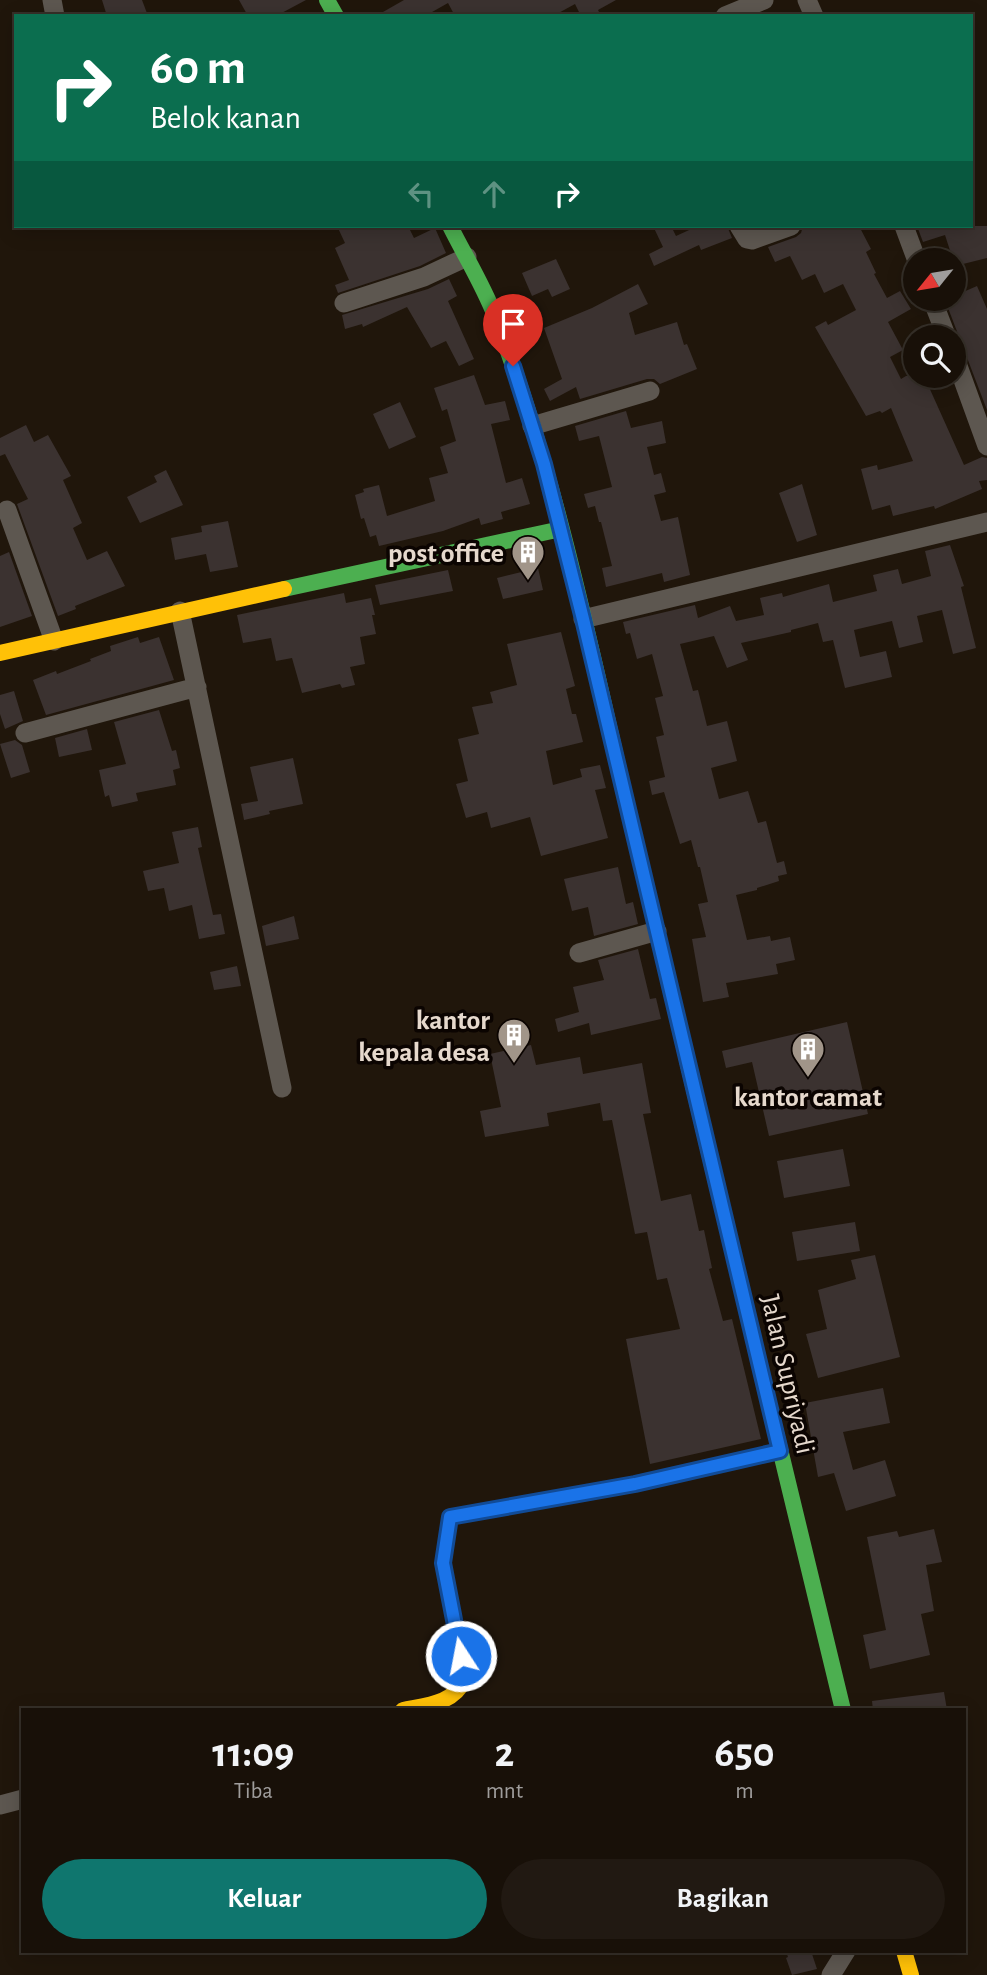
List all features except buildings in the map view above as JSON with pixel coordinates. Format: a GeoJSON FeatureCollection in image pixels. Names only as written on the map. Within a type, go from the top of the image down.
{"type":"FeatureCollection","features":[{"type":"Feature","properties":{"kind":"main road","name":"Jalan Supriyadi"},"geometry":{"type":"LineString","coordinates":[[451,228],[494,314],[532,426],[561,529],[844,1708]]}},
{"type":"Feature","properties":{"kind":"main road"},"geometry":{"type":"LineString","coordinates":[[0,653],[180,611],[561,529]]}},
{"type":"Feature","properties":{"kind":"main road"},"geometry":{"type":"LineString","coordinates":[[412,1708],[451,1699],[460,1691],[465,1679],[443,1563],[450,1517],[635,1484],[780,1451]]}},
{"type":"Feature","properties":{"kind":"main road"},"geometry":{"type":"LineString","coordinates":[[905,1953],[911,1975]]}},
{"type":"Feature","properties":{"kind":"street"},"geometry":{"type":"LineString","coordinates":[[730,14],[764,0]]}},
{"type":"Feature","properties":{"kind":"street"},"geometry":{"type":"LineString","coordinates":[[740,228],[747,239],[752,240],[786,228]]}},
{"type":"Feature","properties":{"kind":"street"},"geometry":{"type":"LineString","coordinates":[[905,228],[912,248]]}},
{"type":"Feature","properties":{"kind":"street"},"geometry":{"type":"LineString","coordinates":[[344,303],[424,277],[467,257]]}},
{"type":"Feature","properties":{"kind":"street"},"geometry":{"type":"LineString","coordinates":[[966,388],[987,446]]}},
{"type":"Feature","properties":{"kind":"street"},"geometry":{"type":"LineString","coordinates":[[532,426],[650,391]]}},
{"type":"Feature","properties":{"kind":"street"},"geometry":{"type":"LineString","coordinates":[[7,510],[54,641]]}},
{"type":"Feature","properties":{"kind":"street"},"geometry":{"type":"LineString","coordinates":[[583,619],[987,522]]}},
{"type":"Feature","properties":{"kind":"street"},"geometry":{"type":"LineString","coordinates":[[180,611],[282,1088]]}},
{"type":"Feature","properties":{"kind":"street"},"geometry":{"type":"LineString","coordinates":[[24,733],[197,687]]}},
{"type":"Feature","properties":{"kind":"street"},"geometry":{"type":"LineString","coordinates":[[579,953],[657,932]]}},
{"type":"Feature","properties":{"kind":"street"},"geometry":{"type":"LineString","coordinates":[[0,1805],[21,1800]]}},
{"type":"Feature","properties":{"kind":"street"},"geometry":{"type":"LineString","coordinates":[[831,1975],[845,1953]]}},
{"type":"Feature","properties":{"kind":"traffic: fast"},"geometry":{"type":"LineString","coordinates":[[327,0],[335,14]]}},
{"type":"Feature","properties":{"kind":"traffic: fast"},"geometry":{"type":"LineString","coordinates":[[451,228],[495,316],[539,445],[574,577],[636,843]]}},
{"type":"Feature","properties":{"kind":"traffic: fast"},"geometry":{"type":"LineString","coordinates":[[284,589],[561,529]]}},
{"type":"Feature","properties":{"kind":"traffic: fast"},"geometry":{"type":"LineString","coordinates":[[757,1354],[843,1708]]}},
{"type":"Feature","properties":{"kind":"traffic: slow"},"geometry":{"type":"LineString","coordinates":[[0,653],[284,589]]}},
{"type":"Feature","properties":{"kind":"traffic: slow"},"geometry":{"type":"LineString","coordinates":[[687,1060],[757,1354]]}},
{"type":"Feature","properties":{"kind":"traffic: slow"},"geometry":{"type":"LineString","coordinates":[[414,1708],[447,1698],[454,1694],[465,1679],[443,1563],[450,1517],[635,1484],[780,1451]]}},
{"type":"Feature","properties":{"kind":"traffic: slow"},"geometry":{"type":"LineString","coordinates":[[905,1953],[911,1975]]}},
{"type":"Feature","properties":{"kind":"traffic: jam"},"geometry":{"type":"LineString","coordinates":[[636,843],[687,1060]]}},
{"type":"Feature","properties":{"kind":"place","name":"post office"},"geometry":{"type":"Point","coordinates":[528,582]}},
{"type":"Feature","properties":{"kind":"place","name":"kantor kepala desa"},"geometry":{"type":"Point","coordinates":[514,1065]}},
{"type":"Feature","properties":{"kind":"place","name":"kantor camat"},"geometry":{"type":"Point","coordinates":[808,1079]}},
{"type":"Feature","properties":{"kind":"route"},"geometry":{"type":"LineString","coordinates":[[461,1656],[443,1563],[450,1517],[635,1484],[780,1451],[556,507],[513,366]]}}]}
